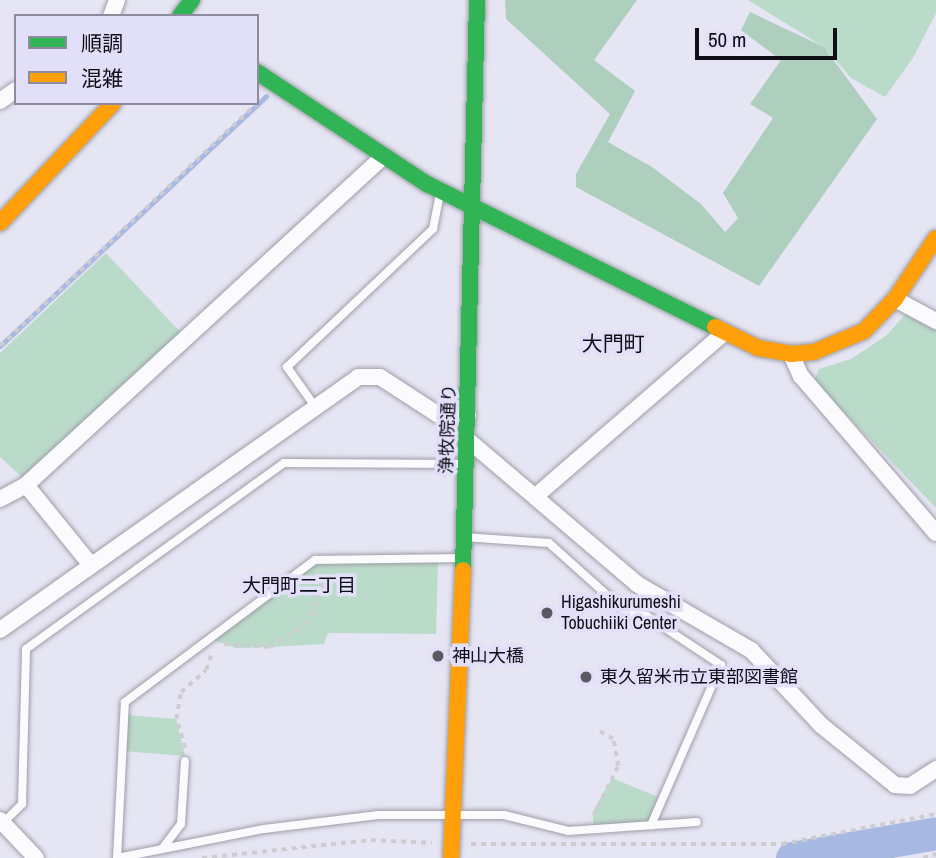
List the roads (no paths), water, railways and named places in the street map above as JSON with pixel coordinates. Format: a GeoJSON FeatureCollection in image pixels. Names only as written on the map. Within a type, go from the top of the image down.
{"type":"FeatureCollection","features":[{"type":"Feature","properties":{"kind":"street","name":"浄牧院通り"},"geometry":{"type":"LineString","coordinates":[[451,853],[468,440],[477,0]]}},
{"type":"Feature","properties":{"kind":"street"},"geometry":{"type":"LineString","coordinates":[[259,73],[440,190],[758,348],[791,354],[832,348],[849,340],[876,322],[936,238]]}},
{"type":"Feature","properties":{"kind":"street"},"geometry":{"type":"LineString","coordinates":[[0,223],[111,105]]}},
{"type":"Feature","properties":{"kind":"street"},"geometry":{"type":"LineString","coordinates":[[0,499],[26,485],[384,156]]}},
{"type":"Feature","properties":{"kind":"street"},"geometry":{"type":"LineString","coordinates":[[895,299],[936,321]]}},
{"type":"Feature","properties":{"kind":"street"},"geometry":{"type":"LineString","coordinates":[[537,495],[724,333]]}},
{"type":"Feature","properties":{"kind":"street"},"geometry":{"type":"LineString","coordinates":[[791,354],[801,376],[936,533]]}},
{"type":"Feature","properties":{"kind":"street"},"geometry":{"type":"LineString","coordinates":[[0,630],[351,381],[369,376],[392,383],[437,414],[468,415]]}},
{"type":"Feature","properties":{"kind":"street"},"geometry":{"type":"LineString","coordinates":[[468,440],[537,495],[637,584],[751,650],[821,725],[895,785],[910,786],[936,769]]}},
{"type":"Feature","properties":{"kind":"street"},"geometry":{"type":"LineString","coordinates":[[26,485],[91,565]]}},
{"type":"Feature","properties":{"kind":"street"},"geometry":{"type":"LineString","coordinates":[[1,822],[36,858]]}},
{"type":"Feature","properties":{"kind":"lane"},"geometry":{"type":"LineString","coordinates":[[314,405],[287,367],[433,229],[440,190]]}},
{"type":"Feature","properties":{"kind":"lane"},"geometry":{"type":"LineString","coordinates":[[1,822],[22,804],[26,649],[284,463],[467,464]]}},
{"type":"Feature","properties":{"kind":"lane"},"geometry":{"type":"LineString","coordinates":[[464,537],[549,543],[626,612],[647,616],[721,665],[651,825]]}},
{"type":"Feature","properties":{"kind":"lane"},"geometry":{"type":"LineString","coordinates":[[463,558],[315,560],[125,702],[117,858],[264,829],[378,815],[504,815],[568,831],[697,821]]}},
{"type":"Feature","properties":{"kind":"lane"},"geometry":{"type":"LineString","coordinates":[[162,849],[181,824],[185,761]]}},
{"type":"Feature","properties":{"kind":"waterway"},"geometry":{"type":"LineString","coordinates":[[259,103],[266,96]]}},
{"type":"Feature","properties":{"kind":"waterway"},"geometry":{"type":"LineString","coordinates":[[0,346],[256,105]]}},
{"type":"Feature","properties":{"kind":"waterway"},"geometry":{"type":"LineString","coordinates":[[792,858],[936,833]]}},
{"type":"Feature","properties":{"kind":"place","name":"Higashikurumeshi Tobuchiiki Center"},"geometry":{"type":"Point","coordinates":[547,613]}},
{"type":"Feature","properties":{"kind":"place","name":"神山大橋"},"geometry":{"type":"Point","coordinates":[438,656]}},
{"type":"Feature","properties":{"kind":"place","name":"東久留米市立東部図書館"},"geometry":{"type":"Point","coordinates":[586,677]}},
{"type":"Feature","properties":{"kind":"district","name":"大門町"},"geometry":{"type":"Point","coordinates":[613,344]}},
{"type":"Feature","properties":{"kind":"district","name":"大門町二丁目"},"geometry":{"type":"Point","coordinates":[299,586]}}]}
